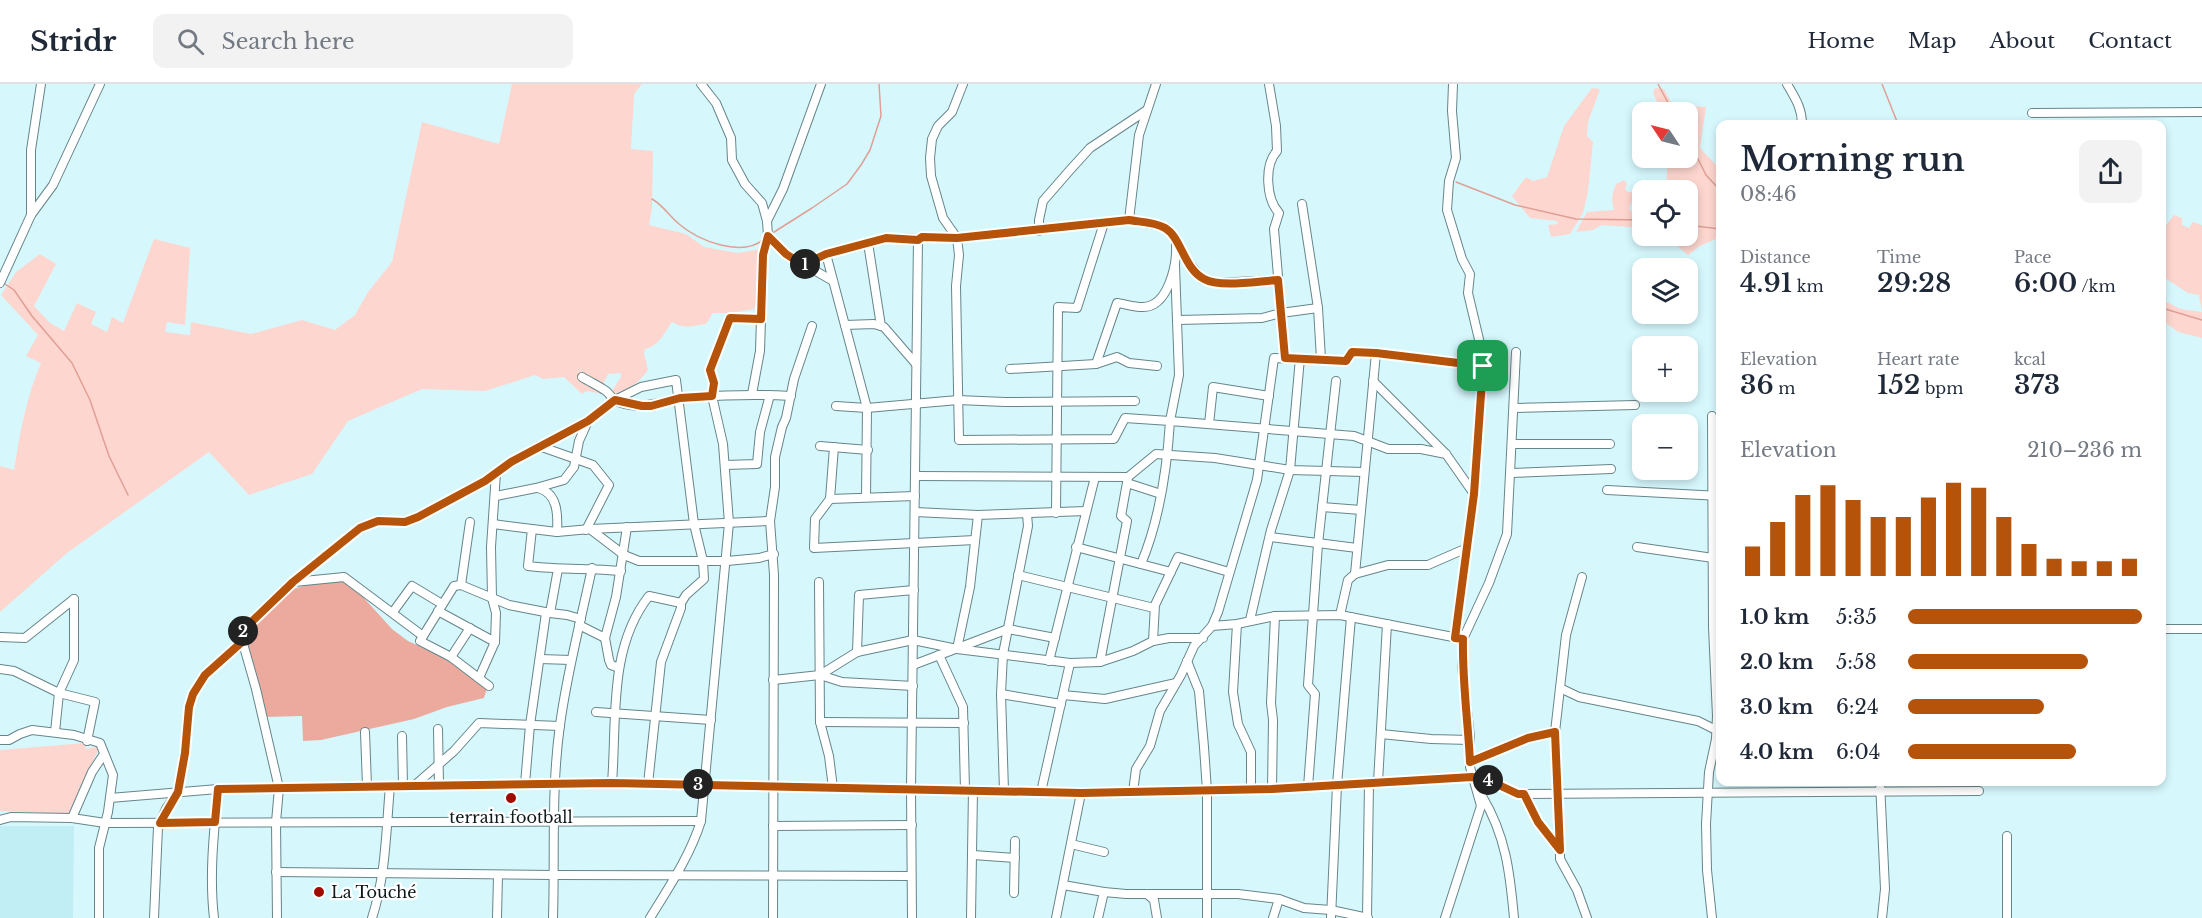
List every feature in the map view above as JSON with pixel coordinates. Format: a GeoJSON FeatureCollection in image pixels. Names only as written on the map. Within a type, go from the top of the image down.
{"type":"FeatureCollection","features":[{"type":"Feature","properties":{"kind":"street"},"geometry":{"type":"LineString","coordinates":[[31,215],[31,150],[40,84]]}},
{"type":"Feature","properties":{"kind":"street"},"geometry":{"type":"LineString","coordinates":[[0,283],[31,215],[53,185],[100,84]]}},
{"type":"Feature","properties":{"kind":"street"},"geometry":{"type":"LineString","coordinates":[[701,84],[716,103],[731,138],[732,160],[745,184],[762,203],[767,221],[768,236],[763,255],[760,351],[752,394]]}},
{"type":"Feature","properties":{"kind":"street"},"geometry":{"type":"LineString","coordinates":[[767,221],[783,189],[821,84]]}},
{"type":"Feature","properties":{"kind":"street"},"geometry":{"type":"LineString","coordinates":[[963,84],[952,112],[938,126],[932,139],[930,158],[931,176],[943,218],[957,238],[959,255],[956,286],[959,440],[1114,439],[1125,418],[1354,436],[1389,449],[1421,450],[1446,454]]}},
{"type":"Feature","properties":{"kind":"street"},"geometry":{"type":"LineString","coordinates":[[1129,220],[1136,152],[1156,84]]}},
{"type":"Feature","properties":{"kind":"street"},"geometry":{"type":"LineString","coordinates":[[1269,84],[1276,126],[1277,151],[1273,155],[1267,180],[1274,208],[1279,213],[1274,229],[1285,358]]}},
{"type":"Feature","properties":{"kind":"street"},"geometry":{"type":"LineString","coordinates":[[1453,84],[1452,111],[1456,158],[1449,181],[1447,210],[1462,259],[1470,274],[1468,293],[1482,352],[1483,366],[1474,494],[1459,638],[1472,777],[1492,813],[1507,857],[1514,918]]}},
{"type":"Feature","properties":{"kind":"street"},"geometry":{"type":"LineString","coordinates":[[1787,84],[1798,101],[1802,120]]}},
{"type":"Feature","properties":{"kind":"street"},"geometry":{"type":"LineString","coordinates":[[1039,231],[1043,201],[1070,170],[1090,148],[1147,110]]}},
{"type":"Feature","properties":{"kind":"street"},"geometry":{"type":"LineString","coordinates":[[2032,113],[2202,112]]}},
{"type":"Feature","properties":{"kind":"street"},"geometry":{"type":"LineString","coordinates":[[1302,204],[1318,308],[1321,359]]}},
{"type":"Feature","properties":{"kind":"street"},"geometry":{"type":"LineString","coordinates":[[803,265],[826,254],[886,238],[918,240],[922,237],[957,238],[1129,220],[1162,226],[1172,233],[1182,254],[1202,279],[1215,283],[1278,280]]}},
{"type":"Feature","properties":{"kind":"street"},"geometry":{"type":"LineString","coordinates":[[1056,513],[1058,307],[1077,308],[1104,223]]}},
{"type":"Feature","properties":{"kind":"street"},"geometry":{"type":"LineString","coordinates":[[768,236],[786,254],[833,281]]}},
{"type":"Feature","properties":{"kind":"street"},"geometry":{"type":"LineString","coordinates":[[912,918],[911,789],[918,240]]}},
{"type":"Feature","properties":{"kind":"street"},"geometry":{"type":"LineString","coordinates":[[1140,564],[1155,529],[1168,454],[1170,421],[1179,375],[1176,240]]}},
{"type":"Feature","properties":{"kind":"street"},"geometry":{"type":"LineString","coordinates":[[868,243],[881,326]]}},
{"type":"Feature","properties":{"kind":"street"},"geometry":{"type":"LineString","coordinates":[[826,254],[867,408],[866,497]]}},
{"type":"Feature","properties":{"kind":"street"},"geometry":{"type":"LineString","coordinates":[[1096,363],[1118,303],[1143,308],[1158,301],[1171,281],[1175,266]]}},
{"type":"Feature","properties":{"kind":"street"},"geometry":{"type":"LineString","coordinates":[[1178,320],[1262,318],[1318,308]]}},
{"type":"Feature","properties":{"kind":"street"},"geometry":{"type":"LineString","coordinates":[[650,918],[696,836],[701,821],[729,523],[720,428],[712,396],[714,383],[710,370],[730,318],[761,319]]}},
{"type":"Feature","properties":{"kind":"street"},"geometry":{"type":"LineString","coordinates":[[845,325],[874,324],[881,326],[892,334],[916,365]]}},
{"type":"Feature","properties":{"kind":"street"},"geometry":{"type":"LineString","coordinates":[[773,918],[774,554],[770,521],[776,487],[775,457],[794,379],[812,326]]}},
{"type":"Feature","properties":{"kind":"street"},"geometry":{"type":"LineString","coordinates":[[1459,638],[1489,583],[1507,534],[1516,351]]}},
{"type":"Feature","properties":{"kind":"street"},"geometry":{"type":"LineString","coordinates":[[1133,792],[1136,769],[1150,746],[1160,711],[1194,646],[1212,626],[1257,480],[1274,358],[1346,361],[1352,352],[1483,366]]}},
{"type":"Feature","properties":{"kind":"street"},"geometry":{"type":"LineString","coordinates":[[1355,574],[1376,353]]}},
{"type":"Feature","properties":{"kind":"street"},"geometry":{"type":"LineString","coordinates":[[1010,369],[1096,363],[1117,357],[1129,363],[1157,366]]}},
{"type":"Feature","properties":{"kind":"street"},"geometry":{"type":"LineString","coordinates":[[1250,620],[1270,537],[1290,470],[1300,358]]}},
{"type":"Feature","properties":{"kind":"street"},"geometry":{"type":"LineString","coordinates":[[582,377],[615,400],[642,406],[651,406],[680,398],[752,394],[791,396]]}},
{"type":"Feature","properties":{"kind":"street"},"geometry":{"type":"LineString","coordinates":[[277,918],[276,822],[279,788],[256,689],[240,633],[293,582],[368,524],[378,521],[405,522],[471,490],[538,446],[588,421],[615,400],[641,387],[676,380],[694,524],[703,561],[704,579],[686,595],[681,603],[679,614],[663,653],[657,684],[648,784]]}},
{"type":"Feature","properties":{"kind":"street"},"geometry":{"type":"LineString","coordinates":[[1308,787],[1315,694],[1308,685],[1318,544],[1336,381]]}},
{"type":"Feature","properties":{"kind":"street"},"geometry":{"type":"LineString","coordinates":[[1373,381],[1446,454],[1474,494]]}},
{"type":"Feature","properties":{"kind":"street"},"geometry":{"type":"LineString","coordinates":[[1209,424],[1213,387],[1269,396]]}},
{"type":"Feature","properties":{"kind":"street"},"geometry":{"type":"LineString","coordinates":[[724,465],[757,464],[760,432],[770,395]]}},
{"type":"Feature","properties":{"kind":"street"},"geometry":{"type":"LineString","coordinates":[[836,406],[867,408],[958,400],[1135,401]]}},
{"type":"Feature","properties":{"kind":"street"},"geometry":{"type":"LineString","coordinates":[[1514,408],[1635,405]]}},
{"type":"Feature","properties":{"kind":"street"},"geometry":{"type":"LineString","coordinates":[[1712,416],[1716,479]]}},
{"type":"Feature","properties":{"kind":"street"},"geometry":{"type":"LineString","coordinates":[[496,496],[564,480],[571,472],[579,441],[588,421]]}},
{"type":"Feature","properties":{"kind":"street"},"geometry":{"type":"LineString","coordinates":[[1513,444],[1610,444]]}},
{"type":"Feature","properties":{"kind":"street"},"geometry":{"type":"LineString","coordinates":[[538,446],[593,465],[609,485],[588,530]]}},
{"type":"Feature","properties":{"kind":"street"},"geometry":{"type":"LineString","coordinates":[[820,446],[868,450]]}},
{"type":"Feature","properties":{"kind":"street"},"geometry":{"type":"LineString","coordinates":[[834,447],[830,500],[816,519],[814,548],[975,540]]}},
{"type":"Feature","properties":{"kind":"street"},"geometry":{"type":"LineString","coordinates":[[1100,662],[1127,521],[1121,516],[1127,480],[1156,454],[1215,458],[1290,470],[1364,472]]}},
{"type":"Feature","properties":{"kind":"street"},"geometry":{"type":"LineString","coordinates":[[1511,473],[1611,469]]}},
{"type":"Feature","properties":{"kind":"street"},"geometry":{"type":"LineString","coordinates":[[479,678],[495,642],[496,614],[492,598],[491,547],[496,473]]}},
{"type":"Feature","properties":{"kind":"street"},"geometry":{"type":"LineString","coordinates":[[915,476],[1095,477],[1127,480],[1161,494]]}},
{"type":"Feature","properties":{"kind":"street"},"geometry":{"type":"LineString","coordinates":[[1049,661],[1095,477]]}},
{"type":"Feature","properties":{"kind":"street"},"geometry":{"type":"LineString","coordinates":[[536,488],[547,492],[556,505],[557,532]]}},
{"type":"Feature","properties":{"kind":"street"},"geometry":{"type":"LineString","coordinates":[[1607,490],[1716,495]]}},
{"type":"Feature","properties":{"kind":"street"},"geometry":{"type":"LineString","coordinates":[[830,500],[915,496]]}},
{"type":"Feature","properties":{"kind":"street"},"geometry":{"type":"LineString","coordinates":[[1322,507],[1360,510]]}},
{"type":"Feature","properties":{"kind":"street"},"geometry":{"type":"LineString","coordinates":[[915,512],[1028,514],[1086,511]]}},
{"type":"Feature","properties":{"kind":"street"},"geometry":{"type":"LineString","coordinates":[[1712,918],[1707,870],[1708,793],[1716,730],[1713,558],[1716,511]]}},
{"type":"Feature","properties":{"kind":"street"},"geometry":{"type":"LineString","coordinates":[[957,649],[969,587],[978,514]]}},
{"type":"Feature","properties":{"kind":"street"},"geometry":{"type":"LineString","coordinates":[[1004,791],[1001,694],[1003,654],[1028,526],[1028,514]]}},
{"type":"Feature","properties":{"kind":"street"},"geometry":{"type":"LineString","coordinates":[[493,524],[557,532],[627,526],[770,521]]}},
{"type":"Feature","properties":{"kind":"street"},"geometry":{"type":"LineString","coordinates":[[461,585],[470,522]]}},
{"type":"Feature","properties":{"kind":"street"},"geometry":{"type":"LineString","coordinates":[[619,668],[611,665],[605,638],[621,571],[627,526]]}},
{"type":"Feature","properties":{"kind":"street"},"geometry":{"type":"LineString","coordinates":[[532,529],[528,566],[621,571]]}},
{"type":"Feature","properties":{"kind":"street"},"geometry":{"type":"LineString","coordinates":[[588,530],[624,555],[639,561],[727,561],[774,554]]}},
{"type":"Feature","properties":{"kind":"street"},"geometry":{"type":"LineString","coordinates":[[1270,537],[1357,548]]}},
{"type":"Feature","properties":{"kind":"street"},"geometry":{"type":"LineString","coordinates":[[1076,547],[1171,573]]}},
{"type":"Feature","properties":{"kind":"street"},"geometry":{"type":"LineString","coordinates":[[1637,547],[1713,558]]}},
{"type":"Feature","properties":{"kind":"street"},"geometry":{"type":"LineString","coordinates":[[1340,615],[1348,580],[1355,574],[1388,566],[1428,565],[1467,548]]}},
{"type":"Feature","properties":{"kind":"street"},"geometry":{"type":"LineString","coordinates":[[1153,640],[1154,608],[1178,557],[1229,572]]}},
{"type":"Feature","properties":{"kind":"street"},"geometry":{"type":"LineString","coordinates":[[553,918],[554,784],[560,726],[571,660],[592,568]]}},
{"type":"Feature","properties":{"kind":"street"},"geometry":{"type":"LineString","coordinates":[[525,784],[530,725],[540,659],[558,569]]}},
{"type":"Feature","properties":{"kind":"street"},"geometry":{"type":"LineString","coordinates":[[1018,575],[1154,608]]}},
{"type":"Feature","properties":{"kind":"street"},"geometry":{"type":"LineString","coordinates":[[293,582],[344,577],[423,636]]}},
{"type":"Feature","properties":{"kind":"street"},"geometry":{"type":"LineString","coordinates":[[1582,577],[1566,635],[1555,732],[1560,859],[1577,890],[1587,918]]}},
{"type":"Feature","properties":{"kind":"street"},"geometry":{"type":"LineString","coordinates":[[819,582],[820,722],[829,756],[833,788]]}},
{"type":"Feature","properties":{"kind":"street"},"geometry":{"type":"LineString","coordinates":[[489,686],[451,657],[420,641],[454,586],[461,585],[509,605],[567,615],[605,638]]}},
{"type":"Feature","properties":{"kind":"street"},"geometry":{"type":"LineString","coordinates":[[393,612],[412,586],[470,628],[495,642]]}},
{"type":"Feature","properties":{"kind":"street"},"geometry":{"type":"LineString","coordinates":[[857,651],[859,595],[914,590]]}},
{"type":"Feature","properties":{"kind":"street"},"geometry":{"type":"LineString","coordinates":[[612,783],[619,668],[634,618],[649,596],[681,603]]}},
{"type":"Feature","properties":{"kind":"street"},"geometry":{"type":"LineString","coordinates":[[0,637],[25,638],[74,599],[75,660],[59,693],[55,732]]}},
{"type":"Feature","properties":{"kind":"street"},"geometry":{"type":"LineString","coordinates":[[1212,626],[1237,624],[1275,616],[1340,615],[1459,638]]}},
{"type":"Feature","properties":{"kind":"street"},"geometry":{"type":"LineString","coordinates":[[1272,789],[1273,720],[1270,703],[1275,616]]}},
{"type":"Feature","properties":{"kind":"street"},"geometry":{"type":"LineString","coordinates":[[1331,914],[1337,785],[1352,617]]}},
{"type":"Feature","properties":{"kind":"street"},"geometry":{"type":"LineString","coordinates":[[1237,624],[1233,692],[1238,724],[1251,752],[1251,789]]}},
{"type":"Feature","properties":{"kind":"street"},"geometry":{"type":"LineString","coordinates":[[1378,782],[1387,624]]}},
{"type":"Feature","properties":{"kind":"street"},"geometry":{"type":"LineString","coordinates":[[451,657],[470,628]]}},
{"type":"Feature","properties":{"kind":"street"},"geometry":{"type":"LineString","coordinates":[[2166,629],[2202,628]]}},
{"type":"Feature","properties":{"kind":"street"},"geometry":{"type":"LineString","coordinates":[[913,665],[1008,629],[1055,638]]}},
{"type":"Feature","properties":{"kind":"street"},"geometry":{"type":"LineString","coordinates":[[820,675],[857,651],[913,640],[957,649],[1070,663],[1100,662],[1133,651],[1153,640],[1203,638]]}},
{"type":"Feature","properties":{"kind":"street"},"geometry":{"type":"LineString","coordinates":[[154,918],[160,823],[178,792],[185,753],[189,707],[193,694],[205,675],[243,641]]}},
{"type":"Feature","properties":{"kind":"street"},"geometry":{"type":"LineString","coordinates":[[939,655],[963,707],[973,855],[971,918]]}},
{"type":"Feature","properties":{"kind":"street"},"geometry":{"type":"LineString","coordinates":[[540,659],[571,660]]}},
{"type":"Feature","properties":{"kind":"street"},"geometry":{"type":"LineString","coordinates":[[1187,661],[1199,691],[1207,791],[1207,918]]}},
{"type":"Feature","properties":{"kind":"street"},"geometry":{"type":"LineString","coordinates":[[1041,792],[1070,663]]}},
{"type":"Feature","properties":{"kind":"street"},"geometry":{"type":"LineString","coordinates":[[0,669],[14,671],[59,693],[95,702],[87,741]]}},
{"type":"Feature","properties":{"kind":"street"},"geometry":{"type":"LineString","coordinates":[[773,680],[820,675],[842,681],[912,686]]}},
{"type":"Feature","properties":{"kind":"street"},"geometry":{"type":"LineString","coordinates":[[1063,695],[1105,699],[1176,682]]}},
{"type":"Feature","properties":{"kind":"street"},"geometry":{"type":"LineString","coordinates":[[1560,688],[1579,697],[1698,722],[1716,730]]}},
{"type":"Feature","properties":{"kind":"street"},"geometry":{"type":"LineString","coordinates":[[1001,694],[1061,704]]}},
{"type":"Feature","properties":{"kind":"street"},"geometry":{"type":"LineString","coordinates":[[596,712],[711,720]]}},
{"type":"Feature","properties":{"kind":"street"},"geometry":{"type":"LineString","coordinates":[[820,722],[964,723]]}},
{"type":"Feature","properties":{"kind":"street"},"geometry":{"type":"LineString","coordinates":[[414,786],[454,752],[479,723],[560,726]]}},
{"type":"Feature","properties":{"kind":"street"},"geometry":{"type":"LineString","coordinates":[[438,729],[439,785]]}},
{"type":"Feature","properties":{"kind":"street"},"geometry":{"type":"LineString","coordinates":[[0,740],[9,740],[32,730],[74,735],[87,741],[100,743],[113,775],[99,848],[99,918]]}},
{"type":"Feature","properties":{"kind":"street"},"geometry":{"type":"LineString","coordinates":[[365,732],[368,786]]}},
{"type":"Feature","properties":{"kind":"street"},"geometry":{"type":"LineString","coordinates":[[1470,762],[1528,738],[1555,732]]}},
{"type":"Feature","properties":{"kind":"street"},"geometry":{"type":"LineString","coordinates":[[1381,734],[1431,740],[1470,740]]}},
{"type":"Feature","properties":{"kind":"street"},"geometry":{"type":"LineString","coordinates":[[402,736],[403,786]]}},
{"type":"Feature","properties":{"kind":"street"},"geometry":{"type":"LineString","coordinates":[[72,818],[92,772],[104,754]]}},
{"type":"Feature","properties":{"kind":"street"},"geometry":{"type":"LineString","coordinates":[[110,798],[218,789],[612,783],[1081,793],[1272,789],[1472,777],[1486,779],[1518,794],[1979,791]]}},
{"type":"Feature","properties":{"kind":"street"},"geometry":{"type":"LineString","coordinates":[[1063,885],[1104,892],[1206,893],[1280,899],[1304,908],[1331,914],[1368,918],[1369,783]]}},
{"type":"Feature","properties":{"kind":"street"},"geometry":{"type":"LineString","coordinates":[[372,918],[384,873],[390,786]]}},
{"type":"Feature","properties":{"kind":"street"},"geometry":{"type":"LineString","coordinates":[[1880,786],[1884,889],[1882,918]]}},
{"type":"Feature","properties":{"kind":"street"},"geometry":{"type":"LineString","coordinates":[[1445,918],[1481,806],[1477,788]]}},
{"type":"Feature","properties":{"kind":"street"},"geometry":{"type":"LineString","coordinates":[[214,918],[212,897],[218,789]]}},
{"type":"Feature","properties":{"kind":"street"},"geometry":{"type":"LineString","coordinates":[[1055,917],[1081,793]]}},
{"type":"Feature","properties":{"kind":"street"},"geometry":{"type":"LineString","coordinates":[[1524,794],[1538,822],[1560,850]]}},
{"type":"Feature","properties":{"kind":"street"},"geometry":{"type":"LineString","coordinates":[[0,820],[11,817],[72,818],[105,823],[701,821]]}},
{"type":"Feature","properties":{"kind":"street"},"geometry":{"type":"LineString","coordinates":[[773,826],[912,825]]}},
{"type":"Feature","properties":{"kind":"street"},"geometry":{"type":"LineString","coordinates":[[2007,836],[2007,918]]}},
{"type":"Feature","properties":{"kind":"street"},"geometry":{"type":"LineString","coordinates":[[1014,893],[1015,841]]}},
{"type":"Feature","properties":{"kind":"street"},"geometry":{"type":"LineString","coordinates":[[1071,844],[1104,852]]}},
{"type":"Feature","properties":{"kind":"street"},"geometry":{"type":"LineString","coordinates":[[973,855],[1015,858]]}},
{"type":"Feature","properties":{"kind":"street"},"geometry":{"type":"LineString","coordinates":[[276,872],[911,876]]}},
{"type":"Feature","properties":{"kind":"street"},"geometry":{"type":"LineString","coordinates":[[497,918],[498,875]]}},
{"type":"Feature","properties":{"kind":"street"},"geometry":{"type":"LineString","coordinates":[[1098,918],[1104,892]]}},
{"type":"Feature","properties":{"kind":"street"},"geometry":{"type":"LineString","coordinates":[[1147,894],[1154,900],[1157,918]]}},
{"type":"Feature","properties":{"kind":"street"},"geometry":{"type":"LineString","coordinates":[[1273,918],[1280,899]]}},
{"type":"Feature","properties":{"kind":"shaded area"},"geometry":{"type":"Polygon","coordinates":[[[512,84],[642,84],[634,94],[631,149],[653,151],[652,208],[649,225],[686,234],[704,247],[738,253],[761,249],[760,280],[754,309],[713,313],[706,324],[697,326],[684,326],[672,322],[658,342],[645,349],[648,370],[633,386],[623,392],[613,394],[612,391],[621,373],[608,374],[604,382],[607,398],[602,394],[587,391],[582,394],[564,377],[543,379],[535,375],[485,391],[422,389],[348,421],[312,474],[249,495],[209,452],[67,553],[0,612],[0,466],[14,470],[27,402],[41,363],[26,356],[38,335],[1,295],[16,272],[40,254],[56,264],[34,306],[50,323],[64,331],[77,303],[96,312],[91,324],[107,332],[112,317],[123,323],[154,239],[190,248],[185,325],[167,322],[165,332],[190,335],[191,322],[251,334],[302,320],[335,330],[355,315],[368,292],[392,262],[422,122],[499,144],[512,84]]]}},
{"type":"Feature","properties":{"kind":"shaded area"},"geometry":{"type":"Polygon","coordinates":[[[1592,88],[1600,89],[1588,122],[1587,136],[1593,142],[1588,192],[1583,213],[1570,234],[1551,237],[1548,225],[1558,224],[1557,221],[1530,218],[1512,196],[1526,177],[1533,181],[1547,177],[1564,126],[1592,88]]]}},
{"type":"Feature","properties":{"kind":"shaded area"},"geometry":{"type":"Polygon","coordinates":[[[1655,88],[1664,89],[1671,102],[1657,102],[1653,93],[1655,88]]]}},
{"type":"Feature","properties":{"kind":"shaded area"},"geometry":{"type":"Polygon","coordinates":[[[1698,107],[1706,107],[1700,148],[1716,165],[1716,239],[1700,246],[1688,255],[1677,246],[1698,246],[1698,180],[1667,180],[1667,168],[1698,168],[1698,107]]]}},
{"type":"Feature","properties":{"kind":"shaded area"},"geometry":{"type":"Polygon","coordinates":[[[1624,180],[1627,184],[1625,189],[1632,192],[1632,202],[1629,208],[1632,213],[1632,227],[1602,225],[1593,230],[1576,232],[1587,212],[1614,210],[1612,200],[1616,184],[1624,180]]]}},
{"type":"Feature","properties":{"kind":"shaded area"},"geometry":{"type":"Polygon","coordinates":[[[2174,215],[2182,218],[2182,225],[2189,228],[2193,222],[2202,225],[2202,311],[2199,295],[2188,293],[2166,279],[2166,225],[2174,215]]]}},
{"type":"Feature","properties":{"kind":"shaded area"},"geometry":{"type":"Polygon","coordinates":[[[2166,302],[2181,309],[2202,312],[2202,338],[2178,332],[2166,323],[2166,302]]]}},
{"type":"Feature","properties":{"kind":"shaded area"},"geometry":{"type":"Polygon","coordinates":[[[344,580],[354,587],[392,629],[408,641],[443,657],[487,688],[484,698],[447,707],[414,719],[321,740],[303,741],[302,716],[265,717],[245,631],[290,590],[313,583],[344,580]]]}},
{"type":"Feature","properties":{"kind":"shaded area"},"geometry":{"type":"Polygon","coordinates":[[[85,743],[86,749],[100,746],[69,814],[0,811],[0,750],[85,743]]]}},
{"type":"Feature","properties":{"kind":"shaded area"},"geometry":{"type":"Polygon","coordinates":[[[0,826],[74,826],[73,918],[0,918],[0,826]]]}},
{"type":"Feature","properties":{"kind":"waterway"},"geometry":{"type":"LineString","coordinates":[[771,234],[847,184],[861,165],[870,150],[881,116],[879,84]]}},
{"type":"Feature","properties":{"kind":"waterway"},"geometry":{"type":"LineString","coordinates":[[1658,84],[1668,102]]}},
{"type":"Feature","properties":{"kind":"waterway"},"geometry":{"type":"LineString","coordinates":[[1882,84],[1896,120]]}},
{"type":"Feature","properties":{"kind":"waterway"},"geometry":{"type":"LineString","coordinates":[[1698,159],[1706,175],[1716,186]]}},
{"type":"Feature","properties":{"kind":"waterway"},"geometry":{"type":"LineString","coordinates":[[1456,182],[1515,205],[1576,219],[1632,220]]}},
{"type":"Feature","properties":{"kind":"waterway"},"geometry":{"type":"LineString","coordinates":[[652,199],[687,230],[709,241],[721,245],[744,247],[755,245],[764,239]]}},
{"type":"Feature","properties":{"kind":"waterway"},"geometry":{"type":"LineString","coordinates":[[1698,226],[1716,228]]}},
{"type":"Feature","properties":{"kind":"waterway"},"geometry":{"type":"LineString","coordinates":[[2,282],[14,290],[32,316],[72,363],[90,400],[109,456],[128,495]]}},
{"type":"Feature","properties":{"kind":"waterway"},"geometry":{"type":"LineString","coordinates":[[2166,309],[2202,320]]}},
{"type":"Feature","properties":{"kind":"place","name":"terrain football"},"geometry":{"type":"Point","coordinates":[511,798]}},
{"type":"Feature","properties":{"kind":"place","name":"La Touché"},"geometry":{"type":"Point","coordinates":[319,892]}},
{"type":"Feature","properties":{"kind":"route"},"geometry":{"type":"LineString","coordinates":[[1129,220],[1162,226],[1172,233],[1182,254],[1202,279],[1215,283],[1278,280],[1285,358],[1346,361],[1352,352],[1483,366],[1474,494],[1455,638],[1463,639],[1462,666],[1470,737],[1470,762],[1536,735],[1555,732],[1560,850],[1538,822],[1524,794],[1518,794],[1486,779],[1472,777],[1272,789],[1081,793],[612,783],[218,789],[215,822],[160,823],[166,809],[178,792],[185,753],[189,707],[193,694],[205,675],[243,641],[240,633],[293,582],[360,528],[378,521],[405,522],[418,517],[471,490],[511,462],[588,421],[615,400],[651,406],[680,398],[712,396],[714,383],[710,370],[730,318],[761,319],[763,255],[768,236],[786,254],[803,265],[826,254],[886,238],[918,240],[922,237],[957,238],[1129,220]]}}]}
